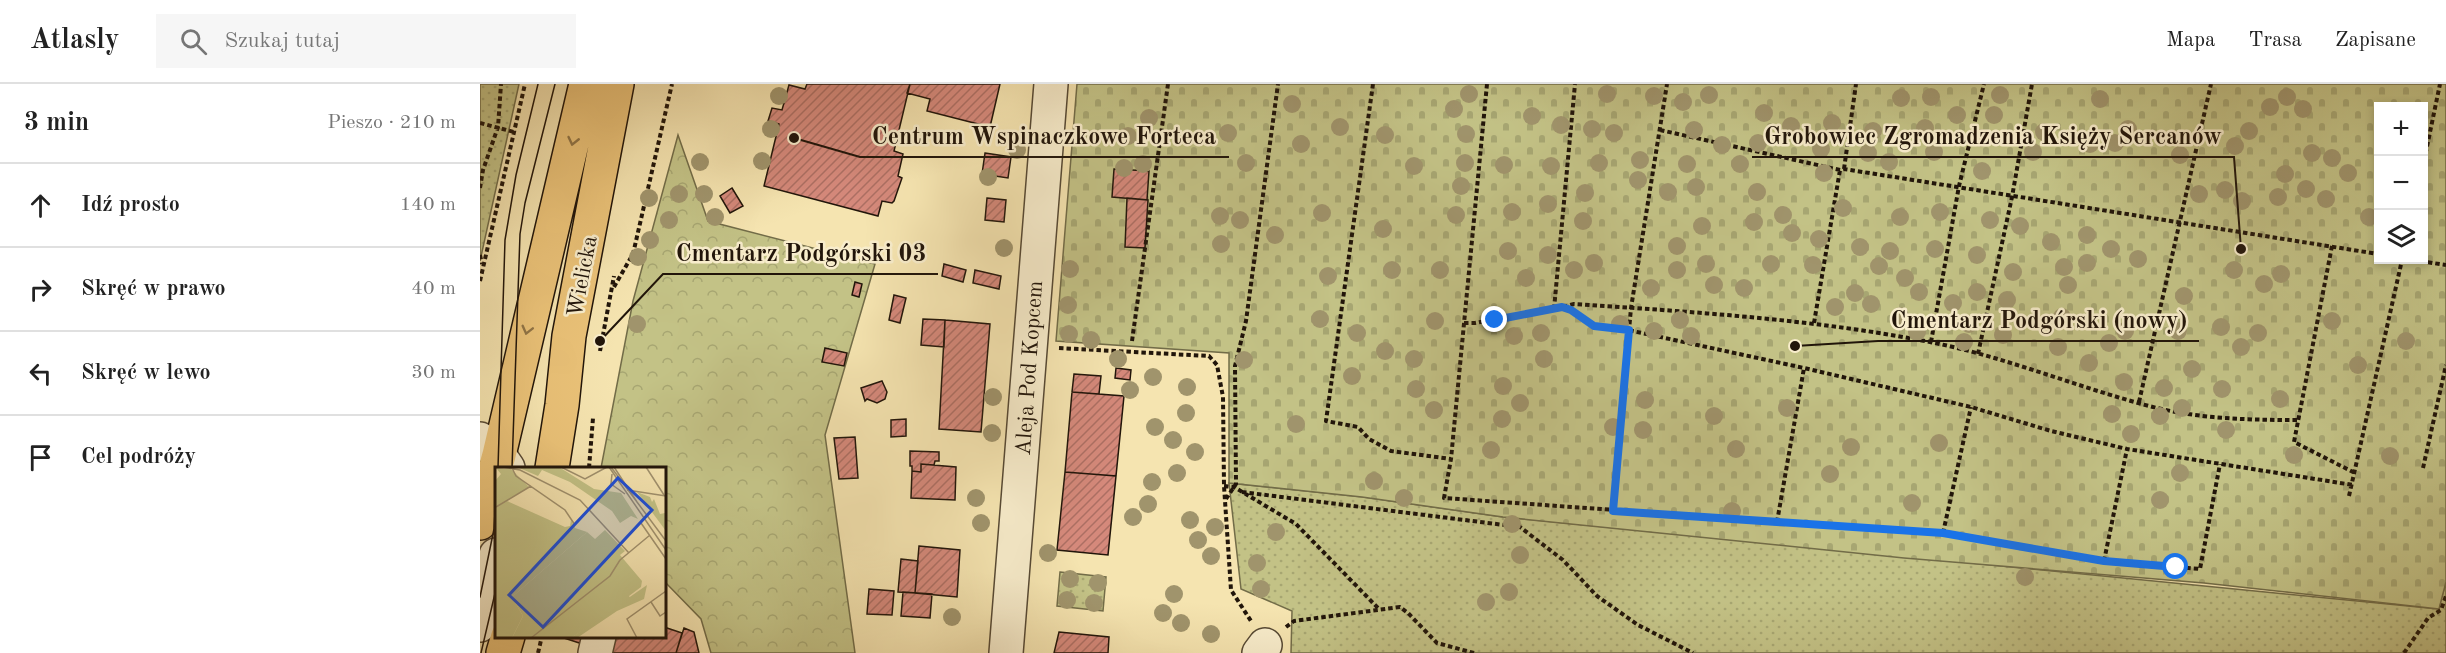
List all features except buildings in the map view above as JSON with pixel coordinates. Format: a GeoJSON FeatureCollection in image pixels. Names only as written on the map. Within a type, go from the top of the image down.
{"type":"FeatureCollection","features":[{"type":"Feature","properties":{"kind":"main road","name":"Wielicka"},"geometry":{"type":"LineString","coordinates":[[480,524],[586,84]]}},
{"type":"Feature","properties":{"kind":"main road","name":"Wielicka"},"geometry":{"type":"LineString","coordinates":[[552,467],[562,405],[569,336],[617,84]]}},
{"type":"Feature","properties":{"kind":"main road"},"geometry":{"type":"LineString","coordinates":[[503,653],[507,638]]}},
{"type":"Feature","properties":{"kind":"street","name":"Aleja Pod Kopcem"},"geometry":{"type":"LineString","coordinates":[[1006,653],[1051,84]]}},
{"type":"Feature","properties":{"kind":"street"},"geometry":{"type":"LineString","coordinates":[[562,405],[568,467]]}},
{"type":"Feature","properties":{"kind":"street"},"geometry":{"type":"LineString","coordinates":[[480,625],[495,559]]}},
{"type":"Feature","properties":{"kind":"street"},"geometry":{"type":"LineString","coordinates":[[595,653],[598,638]]}},
{"type":"Feature","properties":{"kind":"path"},"geometry":{"type":"LineString","coordinates":[[480,188],[483,170],[498,127],[501,84]]}},
{"type":"Feature","properties":{"kind":"path"},"geometry":{"type":"LineString","coordinates":[[480,282],[525,84]]}},
{"type":"Feature","properties":{"kind":"path"},"geometry":{"type":"LineString","coordinates":[[612,291],[633,254],[672,84]]}},
{"type":"Feature","properties":{"kind":"path"},"geometry":{"type":"LineString","coordinates":[[1132,341],[1168,84]]}},
{"type":"Feature","properties":{"kind":"path"},"geometry":{"type":"LineString","coordinates":[[1225,500],[1236,484],[1235,366],[1246,321],[1278,84]]}},
{"type":"Feature","properties":{"kind":"path"},"geometry":{"type":"LineString","coordinates":[[1373,84],[1326,422],[1358,427],[1369,439],[1391,451],[1451,459]]}},
{"type":"Feature","properties":{"kind":"path"},"geometry":{"type":"LineString","coordinates":[[1487,84],[1451,459],[1444,498],[1943,533],[2104,561],[2200,569],[2220,464]]}},
{"type":"Feature","properties":{"kind":"path"},"geometry":{"type":"LineString","coordinates":[[1554,309],[1575,84]]}},
{"type":"Feature","properties":{"kind":"path"},"geometry":{"type":"LineString","coordinates":[[1613,511],[1630,308],[1667,84]]}},
{"type":"Feature","properties":{"kind":"path"},"geometry":{"type":"LineString","coordinates":[[1814,323],[1856,84]]}},
{"type":"Feature","properties":{"kind":"path"},"geometry":{"type":"LineString","coordinates":[[1931,342],[1959,186],[1984,84]]}},
{"type":"Feature","properties":{"kind":"path"},"geometry":{"type":"LineString","coordinates":[[1978,354],[2012,196],[2032,84]]}},
{"type":"Feature","properties":{"kind":"path"},"geometry":{"type":"LineString","coordinates":[[2139,402],[2211,84]]}},
{"type":"Feature","properties":{"kind":"path"},"geometry":{"type":"LineString","coordinates":[[2425,156],[2440,84]]}},
{"type":"Feature","properties":{"kind":"path"},"geometry":{"type":"LineString","coordinates":[[480,123],[514,132]]}},
{"type":"Feature","properties":{"kind":"path"},"geometry":{"type":"LineString","coordinates":[[1660,130],[1842,170],[1959,186],[2374,253]]}},
{"type":"Feature","properties":{"kind":"path"},"geometry":{"type":"LineString","coordinates":[[2331,246],[2294,442],[2355,473]]}},
{"type":"Feature","properties":{"kind":"path"},"geometry":{"type":"LineString","coordinates":[[480,255],[483,267]]}},
{"type":"Feature","properties":{"kind":"path"},"geometry":{"type":"LineString","coordinates":[[2428,262],[2446,265]]}},
{"type":"Feature","properties":{"kind":"path"},"geometry":{"type":"LineString","coordinates":[[2349,496],[2401,264]]}},
{"type":"Feature","properties":{"kind":"path"},"geometry":{"type":"LineString","coordinates":[[1464,323],[1475,323],[1574,304],[1814,323],[1931,342],[2158,408],[2239,420],[2297,420]]}},
{"type":"Feature","properties":{"kind":"path"},"geometry":{"type":"LineString","coordinates":[[1562,307],[1571,310],[1594,326],[1629,330],[1804,368],[1971,407],[2051,431],[2127,449],[2353,485]]}},
{"type":"Feature","properties":{"kind":"path"},"geometry":{"type":"LineString","coordinates":[[1064,348],[1209,356],[1217,365],[1223,397],[1224,486],[1231,590],[1243,608]]}},
{"type":"Feature","properties":{"kind":"path"},"geometry":{"type":"LineString","coordinates":[[2423,468],[2446,365]]}},
{"type":"Feature","properties":{"kind":"path"},"geometry":{"type":"LineString","coordinates":[[1777,522],[1804,368]]}},
{"type":"Feature","properties":{"kind":"path"},"geometry":{"type":"LineString","coordinates":[[1943,533],[1971,407]]}},
{"type":"Feature","properties":{"kind":"path"},"geometry":{"type":"LineString","coordinates":[[2104,561],[2127,449]]}},
{"type":"Feature","properties":{"kind":"path"},"geometry":{"type":"LineString","coordinates":[[1224,486],[1234,487],[1296,524],[1379,609]]}},
{"type":"Feature","properties":{"kind":"path"},"geometry":{"type":"LineString","coordinates":[[1242,492],[1520,527],[1563,560],[1597,596],[1638,625],[1693,653]]}},
{"type":"Feature","properties":{"kind":"path"},"geometry":{"type":"LineString","coordinates":[[2404,653],[2428,618],[2441,610],[2446,596]]}},
{"type":"Feature","properties":{"kind":"path"},"geometry":{"type":"LineString","coordinates":[[1262,649],[1294,621],[1379,609],[1403,608],[1437,643],[1474,653]]}},
{"type":"Feature","properties":{"kind":"green space"},"geometry":{"type":"Polygon","coordinates":[[[480,84],[519,84],[480,261],[480,84]]]}},
{"type":"Feature","properties":{"kind":"green space"},"geometry":{"type":"Polygon","coordinates":[[[1077,84],[2446,84],[2446,582],[2439,609],[2204,583],[1904,558],[1503,517],[1362,497],[1229,483],[1229,353],[1056,341],[1077,84]]]}},
{"type":"Feature","properties":{"kind":"green space"},"geometry":{"type":"Polygon","coordinates":[[[678,135],[708,221],[875,264],[825,435],[855,653],[711,653],[701,619],[666,583],[666,467],[601,467],[633,301],[678,135]]]}},
{"type":"Feature","properties":{"kind":"green space"},"geometry":{"type":"Polygon","coordinates":[[[1229,483],[1363,497],[1503,517],[2438,609],[2446,583],[2446,653],[1291,653],[1292,611],[1241,589],[1229,483]]]}},
{"type":"Feature","properties":{"kind":"green space"},"geometry":{"type":"Polygon","coordinates":[[[1060,572],[1106,577],[1103,611],[1057,606],[1060,572]]]}},
{"type":"Feature","properties":{"kind":"tram line"},"geometry":{"type":"LineString","coordinates":[[498,467],[505,240],[516,175],[538,84]]}},
{"type":"Feature","properties":{"kind":"tram line"},"geometry":{"type":"LineString","coordinates":[[512,467],[520,234],[525,203],[555,84]]}},
{"type":"Feature","properties":{"kind":"tram line"},"geometry":{"type":"LineString","coordinates":[[480,597],[494,529],[495,512]]}},
{"type":"Feature","properties":{"kind":"tram line"},"geometry":{"type":"LineString","coordinates":[[481,653],[495,593]]}},
{"type":"Feature","properties":{"kind":"place","name":"Centrum Wspinaczkowe Forteca"},"geometry":{"type":"Point","coordinates":[794,138]}},
{"type":"Feature","properties":{"kind":"place","name":"Grobowiec Zgromadzenia Księży Sercanów"},"geometry":{"type":"Point","coordinates":[2241,249]}},
{"type":"Feature","properties":{"kind":"place","name":"Cmentarz Podgórski 03"},"geometry":{"type":"Point","coordinates":[600,341]}},
{"type":"Feature","properties":{"kind":"place","name":"Cmentarz Podgórski (nowy)"},"geometry":{"type":"Point","coordinates":[1795,346]}},
{"type":"Feature","properties":{"kind":"route"},"geometry":{"type":"LineString","coordinates":[[1495,320],[1562,307],[1571,310],[1594,326],[1629,330],[1613,511],[1943,533],[2104,561],[2176,567]]}}]}
